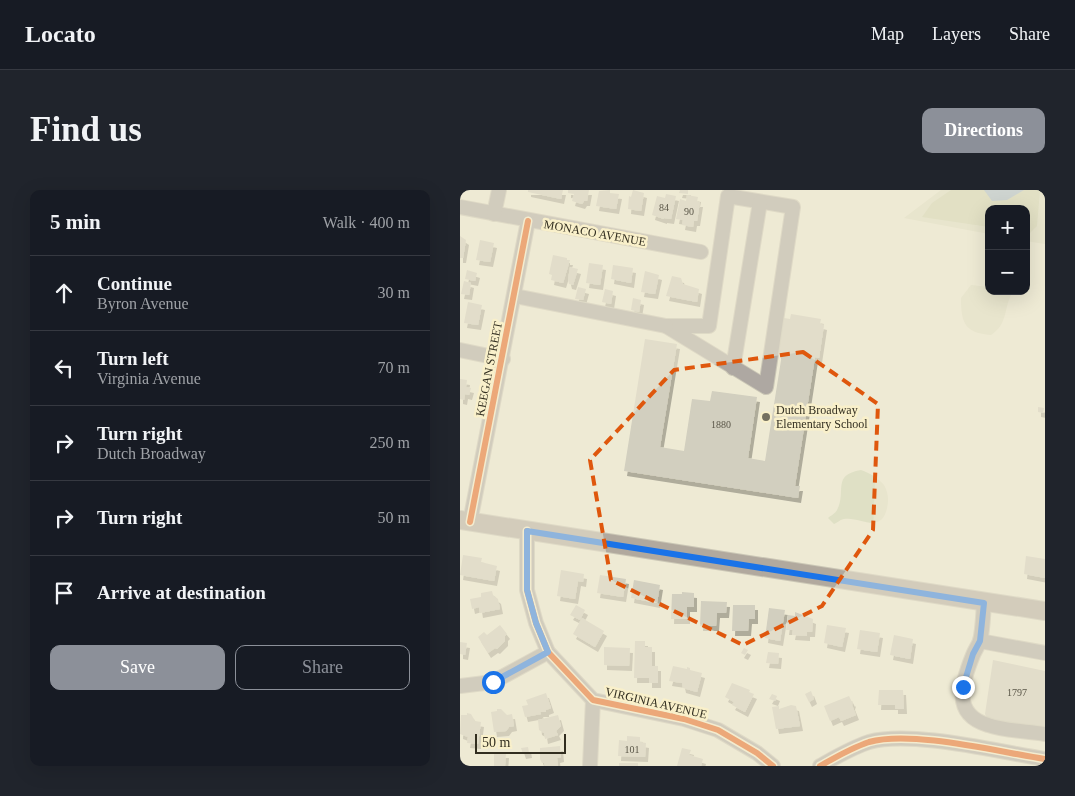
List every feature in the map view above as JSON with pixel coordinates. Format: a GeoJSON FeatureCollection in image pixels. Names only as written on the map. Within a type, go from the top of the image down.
{"type":"FeatureCollection","features":[{"type":"Feature","properties":{"kind":"main road"},"geometry":{"type":"LineString","coordinates":[[465,521],[1045,611]]}},
{"type":"Feature","properties":{"kind":"street"},"geometry":{"type":"LineString","coordinates":[[494,214],[499,190]]}},
{"type":"Feature","properties":{"kind":"street"},"geometry":{"type":"LineString","coordinates":[[515,296],[666,326],[709,326],[728,196],[793,207],[766,387],[666,326]]}},
{"type":"Feature","properties":{"kind":"street"},"geometry":{"type":"LineString","coordinates":[[732,368],[760,202]]}},
{"type":"Feature","properties":{"kind":"street","name":"MONACO AVENUE"},"geometry":{"type":"LineString","coordinates":[[460,207],[701,252]]}},
{"type":"Feature","properties":{"kind":"street","name":"KEEGAN STREET"},"geometry":{"type":"LineString","coordinates":[[465,521],[503,359],[528,221]]}},
{"type":"Feature","properties":{"kind":"street"},"geometry":{"type":"LineString","coordinates":[[460,350],[503,359]]}},
{"type":"Feature","properties":{"kind":"street","name":"VIRGINIA AVENUE"},"geometry":{"type":"LineString","coordinates":[[527,531],[527,590],[536,623],[548,652],[593,700],[684,719],[718,730],[757,753],[773,766]]}},
{"type":"Feature","properties":{"kind":"street"},"geometry":{"type":"LineString","coordinates":[[984,603],[980,641],[973,654],[963,687],[961,700],[964,708],[969,714],[987,725],[1045,734]]}},
{"type":"Feature","properties":{"kind":"street"},"geometry":{"type":"LineString","coordinates":[[980,641],[1045,653]]}},
{"type":"Feature","properties":{"kind":"street"},"geometry":{"type":"LineString","coordinates":[[460,686],[493,682],[548,652]]}},
{"type":"Feature","properties":{"kind":"street"},"geometry":{"type":"LineString","coordinates":[[590,766],[593,700]]}},
{"type":"Feature","properties":{"kind":"street"},"geometry":{"type":"LineString","coordinates":[[820,766],[845,751],[870,742],[890,738],[923,740],[1011,760],[1045,759]]}},
{"type":"Feature","properties":{"kind":"highlighted area"},"geometry":{"type":"Polygon","coordinates":[[[803,352],[878,404],[873,530],[822,606],[743,645],[611,580],[590,460],[674,370],[803,352]]]}},
{"type":"Feature","properties":{"kind":"green space"},"geometry":{"type":"Polygon","coordinates":[[[941,190],[1045,190],[1045,244],[1030,242],[1030,205],[985,205],[985,233],[904,218],[941,190]]]}},
{"type":"Feature","properties":{"kind":"green space"},"geometry":{"type":"Polygon","coordinates":[[[951,190],[1040,190],[1037,226],[1030,233],[1030,205],[985,205],[985,226],[922,217],[932,203],[951,190]]]}},
{"type":"Feature","properties":{"kind":"green space"},"geometry":{"type":"Polygon","coordinates":[[[971,285],[985,287],[985,295],[1011,295],[1001,325],[991,335],[975,332],[966,325],[962,314],[961,298],[971,285]]]}},
{"type":"Feature","properties":{"kind":"green space"},"geometry":{"type":"Polygon","coordinates":[[[861,470],[871,474],[884,485],[888,502],[884,516],[875,523],[843,519],[834,524],[828,518],[836,511],[840,503],[843,480],[852,472],[861,470]]]}},
{"type":"Feature","properties":{"kind":"water"},"geometry":{"type":"Polygon","coordinates":[[[984,190],[1024,190],[1007,200],[992,201],[984,190]]]}},
{"type":"Feature","properties":{"kind":"building"},"geometry":{"type":"Polygon","coordinates":[[[528,190],[563,190],[561,199],[528,192],[528,190]]]}},
{"type":"Feature","properties":{"kind":"building"},"geometry":{"type":"Polygon","coordinates":[[[568,190],[589,190],[587,201],[584,201],[582,204],[572,201],[574,194],[568,193],[568,190]]]}},
{"type":"Feature","properties":{"kind":"building"},"geometry":{"type":"Polygon","coordinates":[[[610,190],[610,193],[619,194],[616,209],[596,206],[599,191],[610,190]]]}},
{"type":"Feature","properties":{"kind":"building"},"geometry":{"type":"Polygon","coordinates":[[[633,190],[644,193],[641,211],[628,209],[629,196],[631,197],[633,190]]]}},
{"type":"Feature","properties":{"kind":"building"},"geometry":{"type":"Polygon","coordinates":[[[680,190],[688,190],[688,194],[679,193],[680,190]]]}},
{"type":"Feature","properties":{"kind":"building"},"geometry":{"type":"Polygon","coordinates":[[[666,194],[676,196],[671,219],[652,215],[657,196],[665,198],[666,194]]]}},
{"type":"Feature","properties":{"kind":"building"},"geometry":{"type":"Polygon","coordinates":[[[687,195],[698,197],[697,202],[700,202],[697,221],[694,221],[693,227],[682,225],[683,220],[676,219],[680,199],[686,201],[687,195]]]}},
{"type":"Feature","properties":{"kind":"building"},"geometry":{"type":"Polygon","coordinates":[[[460,236],[466,240],[463,258],[460,258],[460,236]]]}},
{"type":"Feature","properties":{"kind":"building"},"geometry":{"type":"Polygon","coordinates":[[[480,240],[494,243],[490,262],[476,260],[480,240]]]}},
{"type":"Feature","properties":{"kind":"building"},"geometry":{"type":"Polygon","coordinates":[[[553,255],[570,260],[563,283],[551,280],[552,275],[549,274],[553,255]]]}},
{"type":"Feature","properties":{"kind":"building"},"geometry":{"type":"Polygon","coordinates":[[[589,263],[603,265],[600,285],[586,283],[589,263]]]}},
{"type":"Feature","properties":{"kind":"building"},"geometry":{"type":"Polygon","coordinates":[[[613,265],[633,268],[631,283],[611,279],[613,265]]]}},
{"type":"Feature","properties":{"kind":"building"},"geometry":{"type":"Polygon","coordinates":[[[570,267],[578,269],[573,285],[569,284],[568,280],[570,267]]]}},
{"type":"Feature","properties":{"kind":"building"},"geometry":{"type":"Polygon","coordinates":[[[467,270],[477,273],[475,281],[465,279],[467,270]]]}},
{"type":"Feature","properties":{"kind":"building"},"geometry":{"type":"Polygon","coordinates":[[[645,271],[659,275],[655,294],[641,292],[645,271]]]}},
{"type":"Feature","properties":{"kind":"building"},"geometry":{"type":"Polygon","coordinates":[[[672,276],[681,278],[683,284],[699,289],[697,302],[666,296],[672,276]]]}},
{"type":"Feature","properties":{"kind":"building"},"geometry":{"type":"Polygon","coordinates":[[[464,281],[471,283],[469,295],[461,294],[464,281]]]}},
{"type":"Feature","properties":{"kind":"building"},"geometry":{"type":"Polygon","coordinates":[[[578,287],[586,289],[583,300],[575,299],[578,287]]]}},
{"type":"Feature","properties":{"kind":"building"},"geometry":{"type":"Polygon","coordinates":[[[605,289],[613,291],[611,304],[602,302],[605,289]]]}},
{"type":"Feature","properties":{"kind":"building"},"geometry":{"type":"Polygon","coordinates":[[[633,298],[641,300],[639,312],[631,310],[633,298]]]}},
{"type":"Feature","properties":{"kind":"building"},"geometry":{"type":"Polygon","coordinates":[[[468,302],[482,305],[478,325],[464,323],[468,302]]]}},
{"type":"Feature","properties":{"kind":"building"},"geometry":{"type":"Polygon","coordinates":[[[791,314],[821,319],[820,324],[824,325],[819,358],[815,357],[795,486],[800,486],[798,498],[624,471],[645,339],[677,344],[660,447],[684,451],[692,399],[710,401],[712,391],[757,397],[748,458],[765,461],[782,354],[778,354],[784,318],[790,319],[791,314]]]}},
{"type":"Feature","properties":{"kind":"building"},"geometry":{"type":"Polygon","coordinates":[[[460,379],[467,380],[466,387],[471,388],[469,395],[465,394],[464,400],[460,399],[460,379]]]}},
{"type":"Feature","properties":{"kind":"building"},"geometry":{"type":"Polygon","coordinates":[[[1038,407],[1044,408],[1043,413],[1038,412],[1038,407]]]}},
{"type":"Feature","properties":{"kind":"building"},"geometry":{"type":"Polygon","coordinates":[[[463,555],[482,558],[481,562],[497,566],[494,581],[460,575],[463,555]]]}},
{"type":"Feature","properties":{"kind":"building"},"geometry":{"type":"Polygon","coordinates":[[[1026,556],[1045,559],[1045,578],[1024,574],[1026,556]]]}},
{"type":"Feature","properties":{"kind":"building"},"geometry":{"type":"Polygon","coordinates":[[[561,570],[584,574],[583,582],[578,581],[575,599],[557,596],[561,570]]]}},
{"type":"Feature","properties":{"kind":"building"},"geometry":{"type":"Polygon","coordinates":[[[600,575],[626,579],[623,597],[597,593],[600,575]]]}},
{"type":"Feature","properties":{"kind":"building"},"geometry":{"type":"Polygon","coordinates":[[[634,580],[660,585],[657,603],[631,598],[634,580]]]}},
{"type":"Feature","properties":{"kind":"building"},"geometry":{"type":"Polygon","coordinates":[[[492,591],[493,595],[498,599],[500,609],[480,613],[479,607],[472,609],[470,599],[481,597],[481,593],[492,591]]]}},
{"type":"Feature","properties":{"kind":"building"},"geometry":{"type":"Polygon","coordinates":[[[682,592],[694,593],[694,607],[687,607],[687,619],[671,619],[672,594],[682,594],[682,592]]]}},
{"type":"Feature","properties":{"kind":"building"},"geometry":{"type":"Polygon","coordinates":[[[701,601],[727,602],[726,613],[717,613],[716,626],[700,626],[701,601]]]}},
{"type":"Feature","properties":{"kind":"building"},"geometry":{"type":"Polygon","coordinates":[[[576,605],[585,610],[580,620],[570,615],[576,605]]]}},
{"type":"Feature","properties":{"kind":"building"},"geometry":{"type":"Polygon","coordinates":[[[733,605],[755,605],[755,619],[749,619],[748,631],[732,631],[733,605]]]}},
{"type":"Feature","properties":{"kind":"building"},"geometry":{"type":"Polygon","coordinates":[[[769,608],[785,610],[780,641],[765,638],[769,608]]]}},
{"type":"Feature","properties":{"kind":"building"},"geometry":{"type":"Polygon","coordinates":[[[795,612],[813,619],[812,632],[807,632],[807,636],[792,635],[793,630],[786,630],[788,615],[795,616],[795,612]]]}},
{"type":"Feature","properties":{"kind":"building"},"geometry":{"type":"Polygon","coordinates":[[[582,618],[604,631],[595,647],[573,634],[582,618]]]}},
{"type":"Feature","properties":{"kind":"building"},"geometry":{"type":"Polygon","coordinates":[[[500,625],[507,634],[505,641],[497,649],[495,648],[488,653],[478,637],[484,632],[487,635],[500,625]]]}},
{"type":"Feature","properties":{"kind":"building"},"geometry":{"type":"Polygon","coordinates":[[[827,625],[846,628],[842,647],[824,643],[827,625]]]}},
{"type":"Feature","properties":{"kind":"building"},"geometry":{"type":"Polygon","coordinates":[[[860,630],[880,633],[877,652],[857,649],[860,630]]]}},
{"type":"Feature","properties":{"kind":"building"},"geometry":{"type":"Polygon","coordinates":[[[894,635],[913,639],[910,659],[890,655],[894,635]]]}},
{"type":"Feature","properties":{"kind":"building"},"geometry":{"type":"Polygon","coordinates":[[[635,641],[645,641],[645,647],[652,647],[652,666],[658,666],[658,683],[649,683],[649,678],[634,678],[635,641]]]}},
{"type":"Feature","properties":{"kind":"building"},"geometry":{"type":"Polygon","coordinates":[[[460,642],[467,643],[465,655],[460,654],[460,642]]]}},
{"type":"Feature","properties":{"kind":"building"},"geometry":{"type":"Polygon","coordinates":[[[604,647],[630,648],[629,666],[604,665],[604,647]]]}},
{"type":"Feature","properties":{"kind":"building"},"geometry":{"type":"Polygon","coordinates":[[[744,648],[748,650],[745,655],[741,653],[744,648]]]}},
{"type":"Feature","properties":{"kind":"building"},"geometry":{"type":"Polygon","coordinates":[[[768,652],[779,653],[778,664],[766,663],[768,652]]]}},
{"type":"Feature","properties":{"kind":"building"},"geometry":{"type":"Polygon","coordinates":[[[993,660],[1045,671],[1045,731],[989,722],[985,714],[993,660]]]}},
{"type":"Feature","properties":{"kind":"building"},"geometry":{"type":"Polygon","coordinates":[[[673,666],[687,669],[687,667],[690,670],[702,673],[697,692],[683,688],[682,683],[669,681],[673,666]]]}},
{"type":"Feature","properties":{"kind":"building"},"geometry":{"type":"Polygon","coordinates":[[[732,683],[750,690],[749,692],[754,694],[745,712],[732,705],[734,702],[725,697],[732,683]]]}},
{"type":"Feature","properties":{"kind":"building"},"geometry":{"type":"Polygon","coordinates":[[[879,690],[903,690],[904,709],[895,709],[895,705],[878,705],[879,690]]]}},
{"type":"Feature","properties":{"kind":"building"},"geometry":{"type":"Polygon","coordinates":[[[811,691],[814,699],[809,702],[805,694],[811,691]]]}},
{"type":"Feature","properties":{"kind":"building"},"geometry":{"type":"Polygon","coordinates":[[[546,693],[551,708],[546,710],[546,712],[540,712],[541,714],[525,717],[522,706],[528,705],[526,700],[546,693]]]}},
{"type":"Feature","properties":{"kind":"building"},"geometry":{"type":"Polygon","coordinates":[[[772,694],[777,696],[775,701],[769,699],[772,694]]]}},
{"type":"Feature","properties":{"kind":"building"},"geometry":{"type":"Polygon","coordinates":[[[849,696],[853,701],[852,705],[856,715],[841,721],[839,717],[830,721],[824,706],[849,696]]]}},
{"type":"Feature","properties":{"kind":"building"},"geometry":{"type":"Polygon","coordinates":[[[791,705],[796,706],[800,726],[776,729],[772,707],[779,706],[779,709],[791,705]]]}},
{"type":"Feature","properties":{"kind":"building"},"geometry":{"type":"Polygon","coordinates":[[[497,709],[501,709],[507,715],[512,714],[514,726],[509,727],[506,731],[494,732],[491,712],[497,711],[497,709]]]}},
{"type":"Feature","properties":{"kind":"building"},"geometry":{"type":"Polygon","coordinates":[[[467,713],[471,714],[475,721],[481,722],[478,744],[467,743],[468,737],[460,734],[461,715],[467,715],[467,713]]]}},
{"type":"Feature","properties":{"kind":"building"},"geometry":{"type":"Polygon","coordinates":[[[558,715],[561,726],[556,731],[558,735],[545,739],[544,733],[539,730],[538,720],[558,715]]]}},
{"type":"Feature","properties":{"kind":"building"},"geometry":{"type":"Polygon","coordinates":[[[627,736],[640,737],[640,742],[646,743],[645,757],[618,756],[619,740],[627,741],[627,736]]]}},
{"type":"Feature","properties":{"kind":"building"},"geometry":{"type":"Polygon","coordinates":[[[560,746],[561,757],[557,758],[558,766],[545,766],[540,759],[540,748],[560,746]]]}},
{"type":"Feature","properties":{"kind":"building"},"geometry":{"type":"Polygon","coordinates":[[[528,747],[529,753],[523,754],[521,748],[528,747]]]}},
{"type":"Feature","properties":{"kind":"building"},"geometry":{"type":"Polygon","coordinates":[[[682,748],[691,750],[689,755],[703,759],[701,766],[677,766],[682,748]]]}},
{"type":"Feature","properties":{"kind":"building"},"geometry":{"type":"Polygon","coordinates":[[[494,753],[506,753],[505,766],[494,766],[494,753]]]}},
{"type":"Feature","properties":{"kind":"building"},"geometry":{"type":"Polygon","coordinates":[[[619,763],[638,763],[638,766],[619,766],[619,763]]]}},
{"type":"Feature","properties":{"kind":"cycle path"},"geometry":{"type":"LineString","coordinates":[[470,522],[528,221]]}},
{"type":"Feature","properties":{"kind":"cycle path"},"geometry":{"type":"LineString","coordinates":[[527,531],[527,590],[536,623],[548,652],[593,700],[684,719],[718,730],[757,753],[773,766]]}},
{"type":"Feature","properties":{"kind":"cycle path"},"geometry":{"type":"LineString","coordinates":[[820,766],[862,744],[887,739],[931,740],[956,743],[1045,759]]}},
{"type":"Feature","properties":{"kind":"place","name":"Dutch Broadway Elementary School"},"geometry":{"type":"Point","coordinates":[766,417]}},
{"type":"Feature","properties":{"kind":"route"},"geometry":{"type":"LineString","coordinates":[[493,682],[548,652],[536,623],[527,590],[527,531],[984,603],[980,641],[973,654],[963,687]]}}]}
